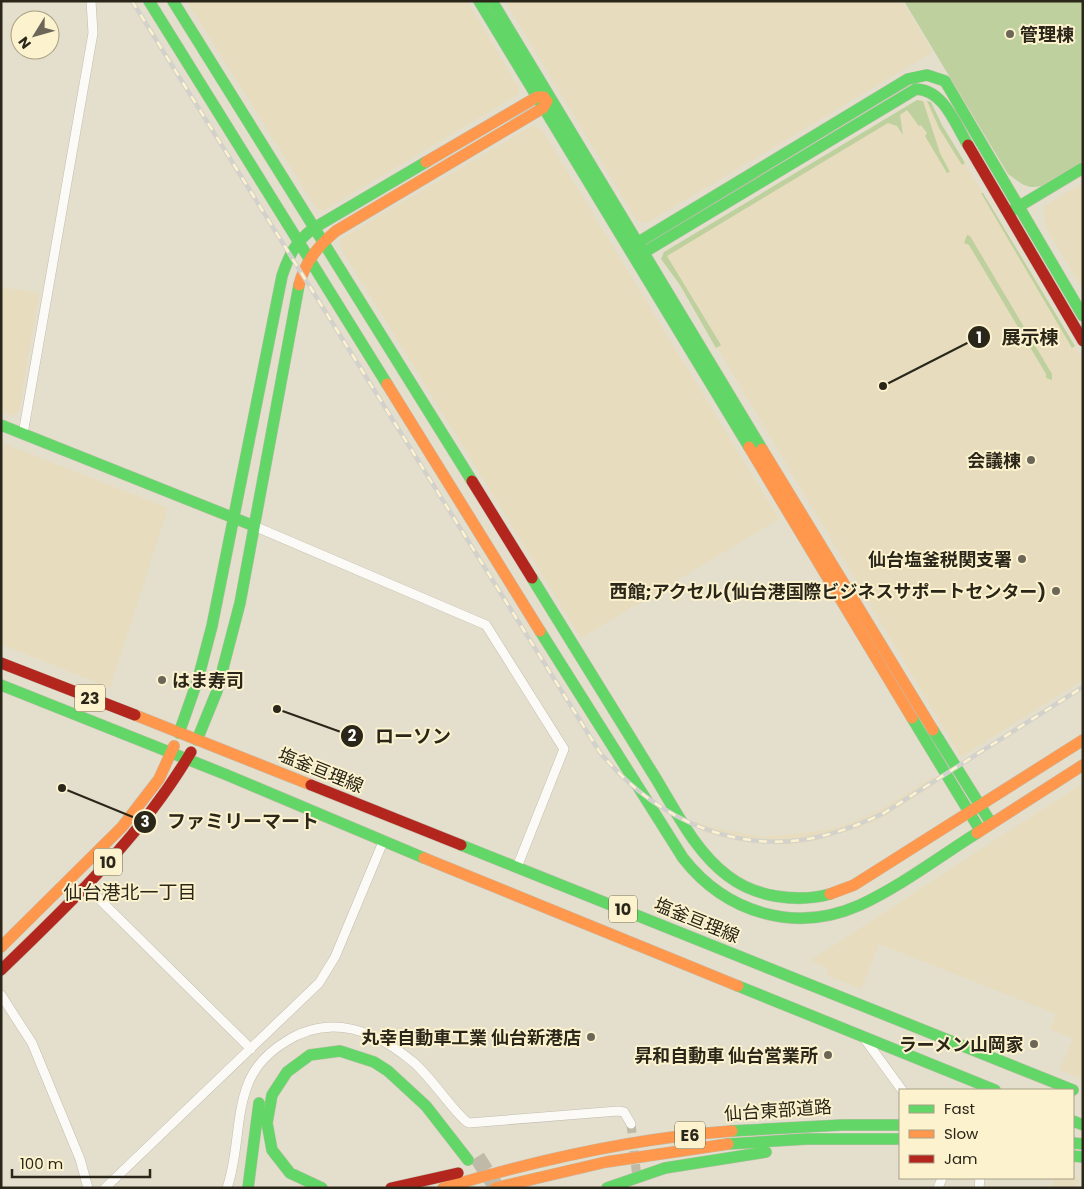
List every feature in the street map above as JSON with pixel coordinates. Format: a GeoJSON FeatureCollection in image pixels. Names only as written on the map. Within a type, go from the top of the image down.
{"type":"FeatureCollection","features":[{"type":"Feature","properties":{"kind":"main road"},"geometry":{"type":"LineString","coordinates":[[149,1],[672,843],[688,866],[704,882],[742,907],[773,916],[821,917],[862,905],[1083,765]]}},
{"type":"Feature","properties":{"kind":"main road"},"geometry":{"type":"LineString","coordinates":[[173,1],[682,820],[703,852],[720,870],[743,884],[768,894],[784,897],[820,896],[854,885],[969,814],[1083,740]]}},
{"type":"Feature","properties":{"kind":"main road"},"geometry":{"type":"LineString","coordinates":[[479,1],[536,97],[639,256],[992,823]]}},
{"type":"Feature","properties":{"kind":"main road"},"geometry":{"type":"LineString","coordinates":[[492,1],[549,96],[632,245]]}},
{"type":"Feature","properties":{"kind":"main road"},"geometry":{"type":"LineString","coordinates":[[632,245],[908,79],[923,74],[938,77],[945,82],[1083,316]]}},
{"type":"Feature","properties":{"kind":"main road"},"geometry":{"type":"LineString","coordinates":[[639,256],[916,89],[925,89],[934,92],[941,100],[1083,341]]}},
{"type":"Feature","properties":{"kind":"main road"},"geometry":{"type":"LineString","coordinates":[[180,733],[194,697],[209,646],[222,590],[234,517],[282,276],[298,240],[314,228],[536,97],[549,96]]}},
{"type":"Feature","properties":{"kind":"main road"},"geometry":{"type":"LineString","coordinates":[[197,740],[217,691],[229,648],[254,526],[297,292],[301,274],[308,257],[322,241],[543,108],[549,96]]}},
{"type":"Feature","properties":{"kind":"main road"},"geometry":{"type":"LineString","coordinates":[[1007,213],[1083,168]]}},
{"type":"Feature","properties":{"kind":"main road"},"geometry":{"type":"LineString","coordinates":[[639,256],[980,830]]}},
{"type":"Feature","properties":{"kind":"main road"},"geometry":{"type":"LineString","coordinates":[[1,425],[254,526]]}},
{"type":"Feature","properties":{"kind":"main road","name":"23"},"geometry":{"type":"LineString","coordinates":[[1,664],[180,733]]}},
{"type":"Feature","properties":{"kind":"main road","name":"23"},"geometry":{"type":"LineString","coordinates":[[1,685],[171,754]]}},
{"type":"Feature","properties":{"kind":"main road","name":"塩釜亘理線"},"geometry":{"type":"LineString","coordinates":[[180,733],[1067,1089]]}},
{"type":"Feature","properties":{"kind":"main road","name":"10"},"geometry":{"type":"LineString","coordinates":[[1,948],[122,827],[159,779],[180,733]]}},
{"type":"Feature","properties":{"kind":"main road","name":"10"},"geometry":{"type":"LineString","coordinates":[[1,970],[86,885],[144,822],[174,782],[197,740]]}},
{"type":"Feature","properties":{"kind":"main road","name":"10"},"geometry":{"type":"LineString","coordinates":[[171,754],[228,775],[383,842],[992,1089]]}},
{"type":"Feature","properties":{"kind":"main road"},"geometry":{"type":"LineString","coordinates":[[248,1188],[256,1116],[265,1085],[273,1073],[293,1055],[305,1048],[331,1043],[357,1045],[374,1051],[405,1072],[448,1118],[473,1159],[429,1109],[389,1071],[358,1055],[331,1052],[320,1054],[298,1062],[278,1082],[272,1093],[266,1118],[267,1132],[277,1158],[297,1177],[322,1188]]}},
{"type":"Feature","properties":{"kind":"main road","name":"仙台東部道路"},"geometry":{"type":"LineString","coordinates":[[443,1188],[483,1175],[557,1156],[614,1146],[725,1131],[838,1124],[899,1125]]}},
{"type":"Feature","properties":{"kind":"main road"},"geometry":{"type":"LineString","coordinates":[[607,1188],[649,1172],[685,1163],[796,1148],[898,1139]]}},
{"type":"Feature","properties":{"kind":"main road","name":"仙台東部道路"},"geometry":{"type":"LineString","coordinates":[[495,1188],[589,1165],[682,1149],[795,1140],[898,1139]]}},
{"type":"Feature","properties":{"kind":"main road"},"geometry":{"type":"LineString","coordinates":[[391,1188],[553,1150],[614,1146]]}},
{"type":"Feature","properties":{"kind":"street"},"geometry":{"type":"LineString","coordinates":[[23,434],[93,33],[91,1]]}},
{"type":"Feature","properties":{"kind":"street"},"geometry":{"type":"LineString","coordinates":[[254,526],[486,625],[564,749],[517,867]]}},
{"type":"Feature","properties":{"kind":"street"},"geometry":{"type":"LineString","coordinates":[[105,1188],[319,983],[335,957],[383,842]]}},
{"type":"Feature","properties":{"kind":"street"},"geometry":{"type":"LineString","coordinates":[[86,885],[251,1049]]}},
{"type":"Feature","properties":{"kind":"street"},"geometry":{"type":"LineString","coordinates":[[1,995],[32,1043],[80,1159],[88,1188]]}},
{"type":"Feature","properties":{"kind":"street"},"geometry":{"type":"LineString","coordinates":[[227,1188],[233,1165],[242,1102],[249,1082],[266,1055],[293,1037],[317,1028],[330,1026],[362,1032],[383,1040],[398,1050],[429,1077],[469,1124],[618,1111],[624,1112],[631,1124]]}},
{"type":"Feature","properties":{"kind":"street"},"geometry":{"type":"LineString","coordinates":[[864,1038],[901,1089]]}},
{"type":"Feature","properties":{"kind":"shaded area"},"geometry":{"type":"Polygon","coordinates":[[[187,1],[467,1],[519,88],[517,95],[323,211],[317,209],[187,1]]]}},
{"type":"Feature","properties":{"kind":"shaded area"},"geometry":{"type":"Polygon","coordinates":[[[505,1],[902,1],[933,52],[647,223],[637,221],[505,1]]]}},
{"type":"Feature","properties":{"kind":"shaded area"},"geometry":{"type":"Polygon","coordinates":[[[917,100],[931,102],[942,125],[1083,360],[1083,680],[961,757],[680,285],[661,259],[664,252],[917,100]]]}},
{"type":"Feature","properties":{"kind":"shaded area"},"geometry":{"type":"Polygon","coordinates":[[[532,126],[540,127],[779,519],[581,638],[339,245],[341,239],[532,126]]]}},
{"type":"Feature","properties":{"kind":"shaded area"},"geometry":{"type":"Polygon","coordinates":[[[1083,183],[1083,290],[1046,228],[1043,207],[1083,183]]]}},
{"type":"Feature","properties":{"kind":"shaded area"},"geometry":{"type":"Polygon","coordinates":[[[1,287],[39,293],[19,411],[13,416],[1,411],[1,287]]]}},
{"type":"Feature","properties":{"kind":"shaded area"},"geometry":{"type":"Polygon","coordinates":[[[2,443],[168,508],[110,688],[1,644],[2,443]]]}},
{"type":"Feature","properties":{"kind":"shaded area"},"geometry":{"type":"Polygon","coordinates":[[[934,776],[937,783],[886,816],[859,828],[814,841],[787,845],[751,843],[703,832],[695,821],[711,827],[762,837],[819,831],[842,826],[880,810],[934,776]]]}},
{"type":"Feature","properties":{"kind":"shaded area"},"geometry":{"type":"Polygon","coordinates":[[[1083,783],[1083,1079],[1059,1070],[1073,1039],[1050,1029],[1056,1014],[879,944],[861,989],[826,975],[828,969],[811,960],[1083,783]]]}},
{"type":"Feature","properties":{"kind":"shaded area"},"geometry":{"type":"Polygon","coordinates":[[[1079,1178],[1075,1188],[1052,1188],[1055,1179],[1079,1178]]]}},
{"type":"Feature","properties":{"kind":"green space"},"geometry":{"type":"Polygon","coordinates":[[[904,1],[1083,1],[1083,161],[1041,186],[1036,187],[1027,186],[1008,174],[904,1]]]}},
{"type":"Feature","properties":{"kind":"green space"},"geometry":{"type":"Polygon","coordinates":[[[917,100],[923,101],[940,153],[950,172],[947,173],[925,136],[927,133],[907,110],[900,115],[903,135],[897,126],[888,123],[667,256],[721,345],[716,348],[680,285],[661,259],[664,252],[917,100]]]}},
{"type":"Feature","properties":{"kind":"green space"},"geometry":{"type":"Polygon","coordinates":[[[927,101],[931,102],[942,125],[965,163],[962,165],[939,128],[927,101]]]}},
{"type":"Feature","properties":{"kind":"green space"},"geometry":{"type":"Polygon","coordinates":[[[981,193],[983,193],[1075,346],[1072,348],[981,193]]]}},
{"type":"Feature","properties":{"kind":"green space"},"geometry":{"type":"Polygon","coordinates":[[[967,235],[970,236],[1052,374],[1052,380],[1046,378],[1046,374],[969,245],[964,243],[967,235]]]}},
{"type":"Feature","properties":{"kind":"tunnel"},"geometry":{"type":"LineString","coordinates":[[631,1124],[637,1178]]}},
{"type":"Feature","properties":{"kind":"tunnel"},"geometry":{"type":"LineString","coordinates":[[477,1157],[495,1185]]}},
{"type":"Feature","properties":{"kind":"railway"},"geometry":{"type":"LineString","coordinates":[[132,1],[599,751],[621,775],[645,796],[672,814],[701,827],[730,836],[762,841],[794,841],[826,835],[855,826],[884,813],[1083,687]]}},
{"type":"Feature","properties":{"kind":"traffic: fast"},"geometry":{"type":"LineString","coordinates":[[149,1],[387,384]]}},
{"type":"Feature","properties":{"kind":"traffic: fast"},"geometry":{"type":"LineString","coordinates":[[173,1],[472,481]]}},
{"type":"Feature","properties":{"kind":"traffic: fast"},"geometry":{"type":"LineString","coordinates":[[479,1],[749,447]]}},
{"type":"Feature","properties":{"kind":"traffic: fast"},"geometry":{"type":"LineString","coordinates":[[492,1],[762,449]]}},
{"type":"Feature","properties":{"kind":"traffic: fast"},"geometry":{"type":"LineString","coordinates":[[632,246],[908,79],[927,75],[945,81],[1083,316]]}},
{"type":"Feature","properties":{"kind":"traffic: fast"},"geometry":{"type":"LineString","coordinates":[[638,256],[916,89],[934,95],[941,102],[948,110],[968,145]]}},
{"type":"Feature","properties":{"kind":"traffic: fast"},"geometry":{"type":"LineString","coordinates":[[179,733],[198,679],[212,626],[282,276],[287,261],[298,243],[314,228],[426,162]]}},
{"type":"Feature","properties":{"kind":"traffic: fast"},"geometry":{"type":"LineString","coordinates":[[1013,210],[1083,168]]}},
{"type":"Feature","properties":{"kind":"traffic: fast"},"geometry":{"type":"LineString","coordinates":[[197,740],[217,691],[240,603],[299,285]]}},
{"type":"Feature","properties":{"kind":"traffic: fast"},"geometry":{"type":"LineString","coordinates":[[1,425],[254,526]]}},
{"type":"Feature","properties":{"kind":"traffic: fast"},"geometry":{"type":"LineString","coordinates":[[532,578],[684,826],[704,853],[728,876],[751,889],[763,893],[790,898],[817,897],[830,894]]}},
{"type":"Feature","properties":{"kind":"traffic: fast"},"geometry":{"type":"LineString","coordinates":[[540,631],[683,858],[700,877],[720,893],[741,905],[763,913],[787,917],[811,918],[835,914],[860,905],[890,889],[977,833]]}},
{"type":"Feature","properties":{"kind":"traffic: fast"},"geometry":{"type":"LineString","coordinates":[[1,685],[227,775],[424,858]]}},
{"type":"Feature","properties":{"kind":"traffic: fast"},"geometry":{"type":"LineString","coordinates":[[912,718],[980,830]]}},
{"type":"Feature","properties":{"kind":"traffic: fast"},"geometry":{"type":"LineString","coordinates":[[933,730],[991,823]]}},
{"type":"Feature","properties":{"kind":"traffic: fast"},"geometry":{"type":"LineString","coordinates":[[461,845],[1071,1089]]}},
{"type":"Feature","properties":{"kind":"traffic: fast"},"geometry":{"type":"LineString","coordinates":[[738,986],[993,1089]]}},
{"type":"Feature","properties":{"kind":"traffic: fast"},"geometry":{"type":"LineString","coordinates":[[322,1188],[290,1173],[272,1150],[267,1123],[272,1095],[287,1072],[310,1055],[340,1051],[374,1062],[388,1071],[426,1106],[468,1160]]}},
{"type":"Feature","properties":{"kind":"traffic: fast"},"geometry":{"type":"LineString","coordinates":[[248,1188],[259,1103]]}},
{"type":"Feature","properties":{"kind":"traffic: fast"},"geometry":{"type":"LineString","coordinates":[[1074,1121],[1083,1125]]}},
{"type":"Feature","properties":{"kind":"traffic: fast"},"geometry":{"type":"LineString","coordinates":[[732,1131],[842,1125],[899,1125]]}},
{"type":"Feature","properties":{"kind":"traffic: fast"},"geometry":{"type":"LineString","coordinates":[[728,1144],[807,1139],[899,1139]]}},
{"type":"Feature","properties":{"kind":"traffic: fast"},"geometry":{"type":"LineString","coordinates":[[1074,1143],[1083,1144]]}},
{"type":"Feature","properties":{"kind":"traffic: fast"},"geometry":{"type":"LineString","coordinates":[[607,1188],[665,1168],[766,1152]]}},
{"type":"Feature","properties":{"kind":"traffic: fast"},"geometry":{"type":"LineString","coordinates":[[1074,1156],[1083,1157]]}},
{"type":"Feature","properties":{"kind":"traffic: slow"},"geometry":{"type":"LineString","coordinates":[[426,162],[537,97],[544,97]]}},
{"type":"Feature","properties":{"kind":"traffic: slow"},"geometry":{"type":"LineString","coordinates":[[299,285],[313,255],[336,231],[543,108],[547,101]]}},
{"type":"Feature","properties":{"kind":"traffic: slow"},"geometry":{"type":"LineString","coordinates":[[387,384],[540,631]]}},
{"type":"Feature","properties":{"kind":"traffic: slow"},"geometry":{"type":"LineString","coordinates":[[749,447],[912,718]]}},
{"type":"Feature","properties":{"kind":"traffic: slow"},"geometry":{"type":"LineString","coordinates":[[762,449],[933,730]]}},
{"type":"Feature","properties":{"kind":"traffic: slow"},"geometry":{"type":"LineString","coordinates":[[135,715],[311,785]]}},
{"type":"Feature","properties":{"kind":"traffic: slow"},"geometry":{"type":"LineString","coordinates":[[830,894],[854,885],[1083,740]]}},
{"type":"Feature","properties":{"kind":"traffic: slow"},"geometry":{"type":"LineString","coordinates":[[1,947],[122,827],[159,779],[174,746]]}},
{"type":"Feature","properties":{"kind":"traffic: slow"},"geometry":{"type":"LineString","coordinates":[[977,833],[1083,765]]}},
{"type":"Feature","properties":{"kind":"traffic: slow"},"geometry":{"type":"LineString","coordinates":[[424,858],[738,986]]}},
{"type":"Feature","properties":{"kind":"traffic: slow"},"geometry":{"type":"LineString","coordinates":[[443,1188],[514,1168],[586,1152],[658,1139],[732,1131]]}},
{"type":"Feature","properties":{"kind":"traffic: slow"},"geometry":{"type":"LineString","coordinates":[[495,1188],[606,1162],[728,1144]]}},
{"type":"Feature","properties":{"kind":"traffic: jam"},"geometry":{"type":"LineString","coordinates":[[968,145],[1083,341]]}},
{"type":"Feature","properties":{"kind":"traffic: jam"},"geometry":{"type":"LineString","coordinates":[[472,481],[532,578]]}},
{"type":"Feature","properties":{"kind":"traffic: jam"},"geometry":{"type":"LineString","coordinates":[[1,663],[135,715]]}},
{"type":"Feature","properties":{"kind":"traffic: jam"},"geometry":{"type":"LineString","coordinates":[[1,970],[104,867],[150,812],[191,752]]}},
{"type":"Feature","properties":{"kind":"traffic: jam"},"geometry":{"type":"LineString","coordinates":[[311,785],[461,845]]}},
{"type":"Feature","properties":{"kind":"traffic: jam"},"geometry":{"type":"LineString","coordinates":[[391,1188],[458,1173]]}},
{"type":"Feature","properties":{"kind":"place","name":"管理棟"},"geometry":{"type":"Point","coordinates":[1010,34]}},
{"type":"Feature","properties":{"kind":"place","name":"展示棟"},"geometry":{"type":"Point","coordinates":[883,386]}},
{"type":"Feature","properties":{"kind":"place","name":"会議棟"},"geometry":{"type":"Point","coordinates":[1031,460]}},
{"type":"Feature","properties":{"kind":"place","name":"仙台塩釜税関支署"},"geometry":{"type":"Point","coordinates":[1022,559]}},
{"type":"Feature","properties":{"kind":"place","name":"西館;アクセル(仙台港国際ビジネスサポートセンター)"},"geometry":{"type":"Point","coordinates":[1056,591]}},
{"type":"Feature","properties":{"kind":"place","name":"はま寿司"},"geometry":{"type":"Point","coordinates":[162,680]}},
{"type":"Feature","properties":{"kind":"place","name":"ローソン"},"geometry":{"type":"Point","coordinates":[277,709]}},
{"type":"Feature","properties":{"kind":"place","name":"ファミリーマート"},"geometry":{"type":"Point","coordinates":[62,788]}},
{"type":"Feature","properties":{"kind":"place","name":"丸幸自動車工業 仙台新港店"},"geometry":{"type":"Point","coordinates":[591,1037]}},
{"type":"Feature","properties":{"kind":"place","name":"ラーメン山岡家"},"geometry":{"type":"Point","coordinates":[1034,1044]}},
{"type":"Feature","properties":{"kind":"place","name":"昇和自動車 仙台営業所"},"geometry":{"type":"Point","coordinates":[828,1055]}},
{"type":"Feature","properties":{"kind":"district","name":"仙台港北一丁目"},"geometry":{"type":"Point","coordinates":[130,892]}}]}
